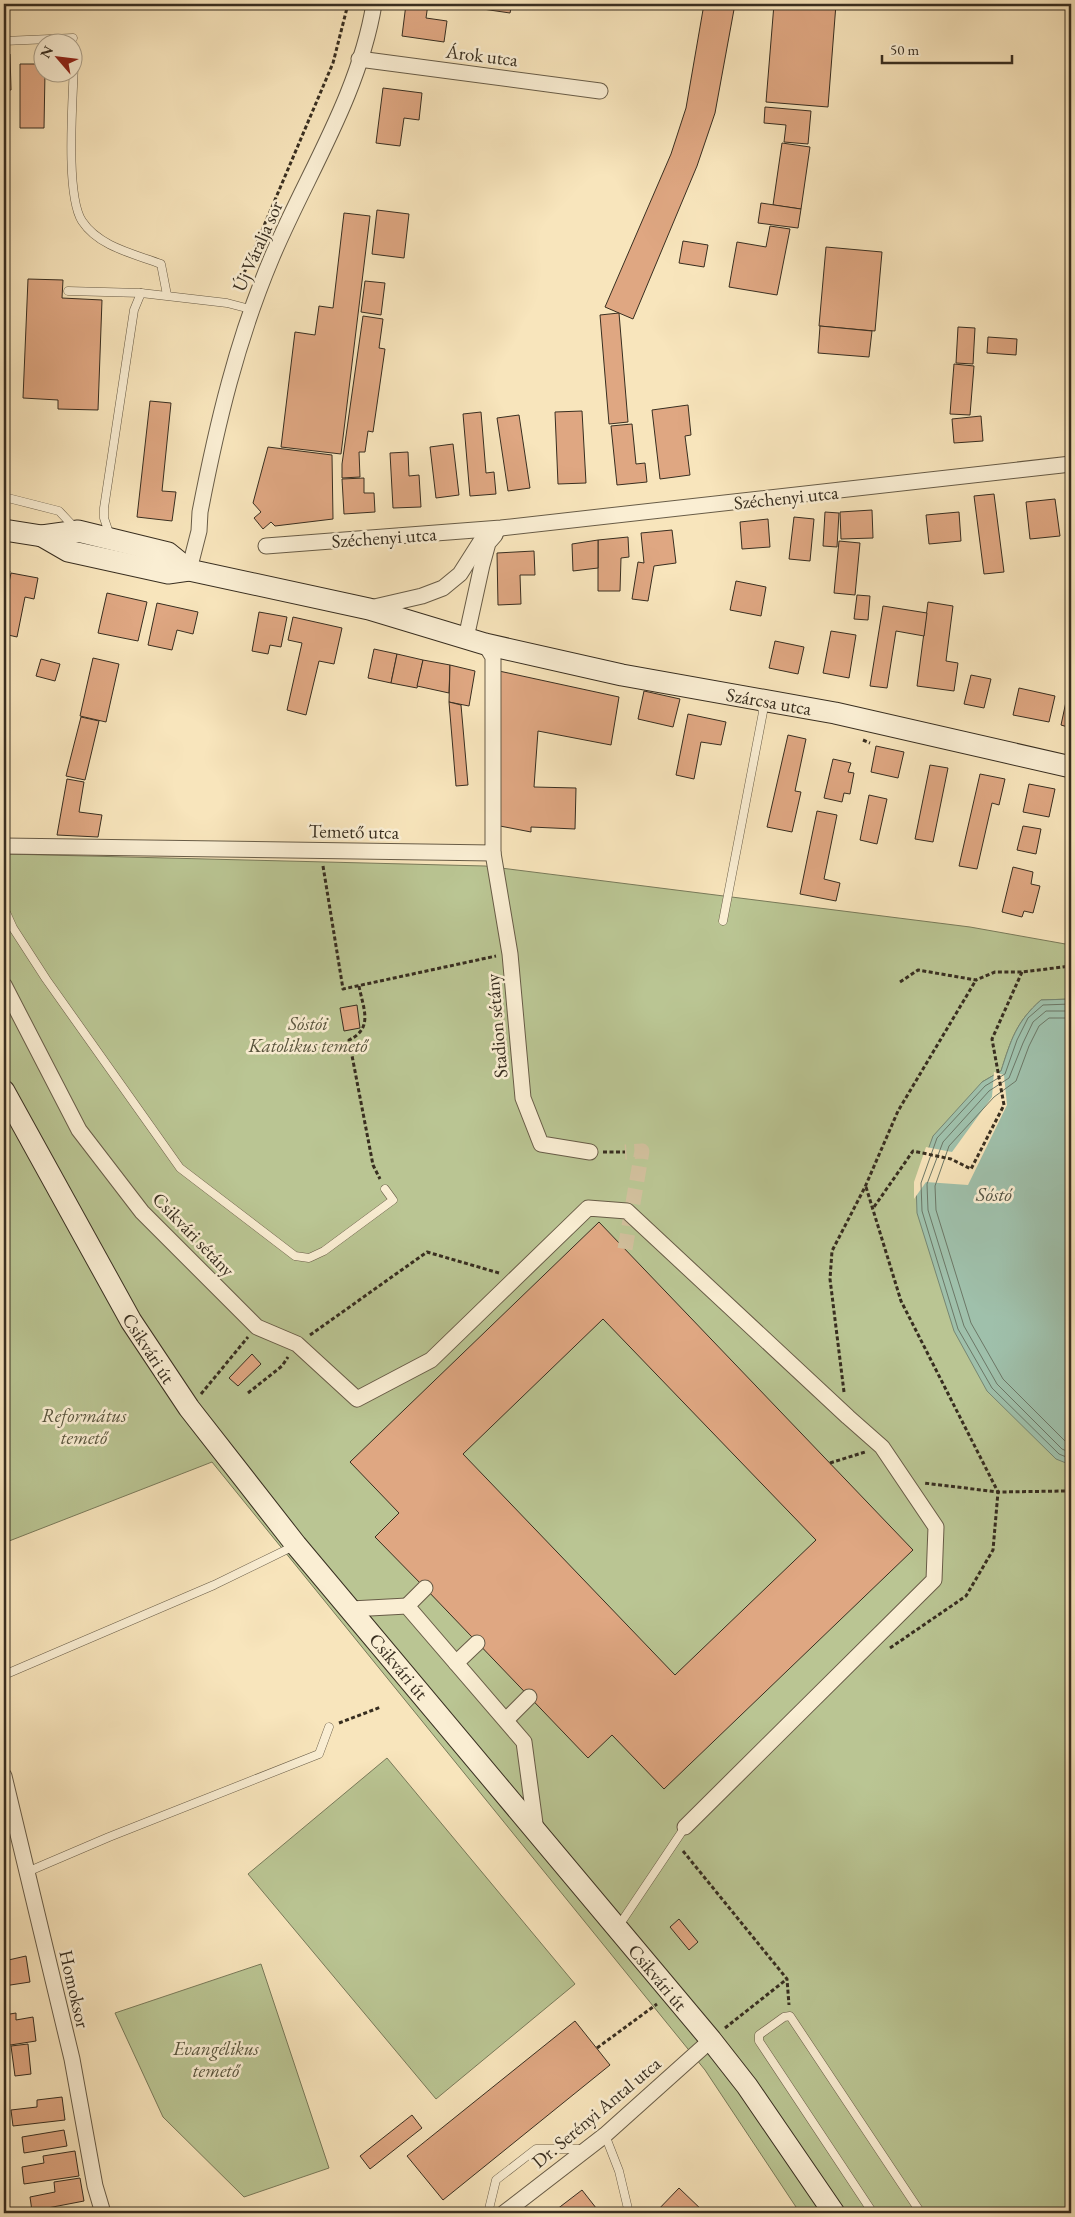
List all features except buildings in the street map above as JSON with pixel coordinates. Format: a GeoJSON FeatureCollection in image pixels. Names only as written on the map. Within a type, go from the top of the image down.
{"type":"FeatureCollection","features":[{"type":"Feature","properties":{"kind":"street","name":"Új Váralja sor"},"geometry":{"type":"LineString","coordinates":[[189,570],[193,530],[200,512],[225,391],[250,309],[273,254],[322,153],[359,59],[374,4]]}},
{"type":"Feature","properties":{"kind":"street","name":"Árok utca"},"geometry":{"type":"LineString","coordinates":[[359,59],[600,91]]}},
{"type":"Feature","properties":{"kind":"street","name":"Széchenyi utca"},"geometry":{"type":"LineString","coordinates":[[266,546],[501,528],[1071,464]]}},
{"type":"Feature","properties":{"kind":"street","name":"Széchenyi utca"},"geometry":{"type":"LineString","coordinates":[[369,608],[422,596],[443,588],[460,574],[481,541],[501,528]]}},
{"type":"Feature","properties":{"kind":"street"},"geometry":{"type":"LineString","coordinates":[[493,853],[493,657],[476,641],[488,543],[501,528]]}},
{"type":"Feature","properties":{"kind":"street","name":"Széchenyi utca"},"geometry":{"type":"LineString","coordinates":[[4,530],[42,536],[93,534],[168,553],[189,570]]}},
{"type":"Feature","properties":{"kind":"street","name":"Széchenyi utca"},"geometry":{"type":"LineString","coordinates":[[42,536],[68,551],[168,573],[189,570],[369,608],[476,641]]}},
{"type":"Feature","properties":{"kind":"street","name":"Szárcsa utca"},"geometry":{"type":"LineString","coordinates":[[476,641],[622,675],[835,713],[1071,767]]}},
{"type":"Feature","properties":{"kind":"street","name":"Temető utca"},"geometry":{"type":"LineString","coordinates":[[4,846],[493,853]]}},
{"type":"Feature","properties":{"kind":"street","name":"Stadion sétány"},"geometry":{"type":"LineString","coordinates":[[493,853],[510,954],[523,1098],[541,1144],[590,1152]]}},
{"type":"Feature","properties":{"kind":"street","name":"Csikvári sétány"},"geometry":{"type":"LineString","coordinates":[[4,985],[78,1130],[142,1212],[257,1328],[297,1344],[357,1399],[431,1360],[517,1277]]}},
{"type":"Feature","properties":{"kind":"street","name":"Csikvári út"},"geometry":{"type":"LineString","coordinates":[[4,1091],[130,1321],[189,1408],[296,1546],[351,1609],[710,2040],[758,2102],[834,2213]]}},
{"type":"Feature","properties":{"kind":"street"},"geometry":{"type":"LineString","coordinates":[[517,1277],[588,1208],[628,1211],[882,1447],[936,1527],[934,1580],[685,1827]]}},
{"type":"Feature","properties":{"kind":"street"},"geometry":{"type":"LineString","coordinates":[[351,1609],[407,1606],[425,1588]]}},
{"type":"Feature","properties":{"kind":"street"},"geometry":{"type":"LineString","coordinates":[[407,1606],[524,1742],[536,1831]]}},
{"type":"Feature","properties":{"kind":"street"},"geometry":{"type":"LineString","coordinates":[[456,1663],[477,1643]]}},
{"type":"Feature","properties":{"kind":"street"},"geometry":{"type":"LineString","coordinates":[[506,1720],[529,1697]]}},
{"type":"Feature","properties":{"kind":"street","name":"Homoksor"},"geometry":{"type":"LineString","coordinates":[[4,1776],[72,2059],[95,2186],[103,2213]]}},
{"type":"Feature","properties":{"kind":"street","name":"Dr. Serényi Antal utca"},"geometry":{"type":"LineString","coordinates":[[504,2213],[605,2135],[710,2040]]}},
{"type":"Feature","properties":{"kind":"lane"},"geometry":{"type":"LineString","coordinates":[[4,42],[32,40]]}},
{"type":"Feature","properties":{"kind":"lane"},"geometry":{"type":"LineString","coordinates":[[74,82],[72,181],[76,206],[82,222],[103,240],[116,248],[161,264],[167,295]]}},
{"type":"Feature","properties":{"kind":"lane"},"geometry":{"type":"LineString","coordinates":[[68,291],[167,295],[227,303],[250,309]]}},
{"type":"Feature","properties":{"kind":"lane"},"geometry":{"type":"LineString","coordinates":[[93,534],[104,518],[134,310],[141,293]]}},
{"type":"Feature","properties":{"kind":"lane"},"geometry":{"type":"LineString","coordinates":[[4,497],[59,511],[93,534]]}},
{"type":"Feature","properties":{"kind":"lane"},"geometry":{"type":"LineString","coordinates":[[93,534],[104,508]]}},
{"type":"Feature","properties":{"kind":"lane"},"geometry":{"type":"LineString","coordinates":[[723,921],[763,712],[759,699]]}},
{"type":"Feature","properties":{"kind":"lane"},"geometry":{"type":"LineString","coordinates":[[4,908],[13,928],[46,979],[180,1168],[295,1256],[309,1258],[324,1251],[393,1200],[386,1189]]}},
{"type":"Feature","properties":{"kind":"lane"},"geometry":{"type":"LineString","coordinates":[[4,1675],[214,1585],[296,1546]]}},
{"type":"Feature","properties":{"kind":"lane"},"geometry":{"type":"LineString","coordinates":[[27,1872],[109,1837],[319,1754],[329,1727]]}},
{"type":"Feature","properties":{"kind":"lane"},"geometry":{"type":"LineString","coordinates":[[617,1928],[685,1827]]}},
{"type":"Feature","properties":{"kind":"lane"},"geometry":{"type":"LineString","coordinates":[[873,2213],[759,2041],[759,2035],[784,2016],[790,2016],[921,2213]]}},
{"type":"Feature","properties":{"kind":"lane"},"geometry":{"type":"LineString","coordinates":[[605,2135],[619,2171],[629,2213]]}},
{"type":"Feature","properties":{"kind":"lane"},"geometry":{"type":"LineString","coordinates":[[488,2213],[496,2180],[536,2149],[586,2149]]}},
{"type":"Feature","properties":{"kind":"path"},"geometry":{"type":"LineString","coordinates":[[244,274],[333,63],[348,4]]}},
{"type":"Feature","properties":{"kind":"path"},"geometry":{"type":"LineString","coordinates":[[320,850],[343,989],[510,954]]}},
{"type":"Feature","properties":{"kind":"path"},"geometry":{"type":"LineString","coordinates":[[900,982],[918,970],[976,980],[995,972],[1022,972],[1071,966]]}},
{"type":"Feature","properties":{"kind":"path"},"geometry":{"type":"LineString","coordinates":[[874,1208],[913,1151],[951,1159],[971,1169],[1004,1105],[992,1039],[1022,972]]}},
{"type":"Feature","properties":{"kind":"path"},"geometry":{"type":"LineString","coordinates":[[848,1417],[830,1279],[832,1251],[865,1187],[898,1111],[976,980]]}},
{"type":"Feature","properties":{"kind":"path"},"geometry":{"type":"LineString","coordinates":[[359,986],[365,1017],[364,1029],[357,1036],[349,1040],[373,1165],[386,1189]]}},
{"type":"Feature","properties":{"kind":"path"},"geometry":{"type":"LineString","coordinates":[[590,1152],[625,1152]]}},
{"type":"Feature","properties":{"kind":"path"},"geometry":{"type":"LineString","coordinates":[[865,1187],[874,1208],[901,1301],[998,1492],[994,1550],[966,1596],[886,1651]]}},
{"type":"Feature","properties":{"kind":"path"},"geometry":{"type":"LineString","coordinates":[[248,1393],[282,1366],[297,1344],[427,1252],[473,1267],[517,1277]]}},
{"type":"Feature","properties":{"kind":"path"},"geometry":{"type":"LineString","coordinates":[[189,1408],[257,1328]]}},
{"type":"Feature","properties":{"kind":"path"},"geometry":{"type":"LineString","coordinates":[[830,1463],[882,1447]]}},
{"type":"Feature","properties":{"kind":"path"},"geometry":{"type":"LineString","coordinates":[[906,1482],[998,1492],[1069,1490],[1071,1495]]}},
{"type":"Feature","properties":{"kind":"path"},"geometry":{"type":"LineString","coordinates":[[329,1727],[381,1707]]}},
{"type":"Feature","properties":{"kind":"path"},"geometry":{"type":"LineString","coordinates":[[675,1841],[788,1979],[790,2016]]}},
{"type":"Feature","properties":{"kind":"path"},"geometry":{"type":"LineString","coordinates":[[710,2040],[788,1979]]}},
{"type":"Feature","properties":{"kind":"path"},"geometry":{"type":"LineString","coordinates":[[597,2048],[672,1993]]}},
{"type":"Feature","properties":{"kind":"green space"},"geometry":{"type":"Polygon","coordinates":[[[4,855],[485,866],[970,927],[1071,945],[1071,999],[1041,1000],[1026,1016],[1015,1032],[1001,1071],[982,1082],[1071,1256],[1071,2213],[800,2213],[705,2070],[212,1462],[4,1543],[4,855]]]}},
{"type":"Feature","properties":{"kind":"green space"},"geometry":{"type":"Polygon","coordinates":[[[387,1758],[575,1984],[436,2099],[248,1874],[387,1758]]]}},
{"type":"Feature","properties":{"kind":"green space","name":"Evangélikus temető"},"geometry":{"type":"Polygon","coordinates":[[[261,1964],[329,2168],[244,2197],[163,2117],[115,2013],[261,1964]]]}},
{"type":"Feature","properties":{"kind":"water","name":"Sóstó"},"geometry":{"type":"Polygon","coordinates":[[[1071,999],[1071,1465],[1056,1459],[987,1391],[954,1331],[917,1213],[916,1183],[933,1136],[982,1082],[1001,1071],[1015,1032],[1026,1016],[1041,1000],[1071,999]]]}},
{"type":"Feature","properties":{"kind":"pier"},"geometry":{"type":"Polygon","coordinates":[[[994,1072],[1004,1075],[1007,1105],[968,1185],[926,1182],[914,1199],[914,1182],[926,1147],[952,1152],[992,1097],[994,1072]]]}},
{"type":"Feature","properties":{"kind":"tunnel"},"geometry":{"type":"LineString","coordinates":[[625,1152],[642,1151],[625,1249]]}},
{"type":"Feature","properties":{"kind":"park label","name":"Sóstói Katolikus temető"},"geometry":{"type":"Point","coordinates":[308,1034]}},
{"type":"Feature","properties":{"kind":"park label","name":"Református temető"},"geometry":{"type":"Point","coordinates":[84,1426]}}]}
